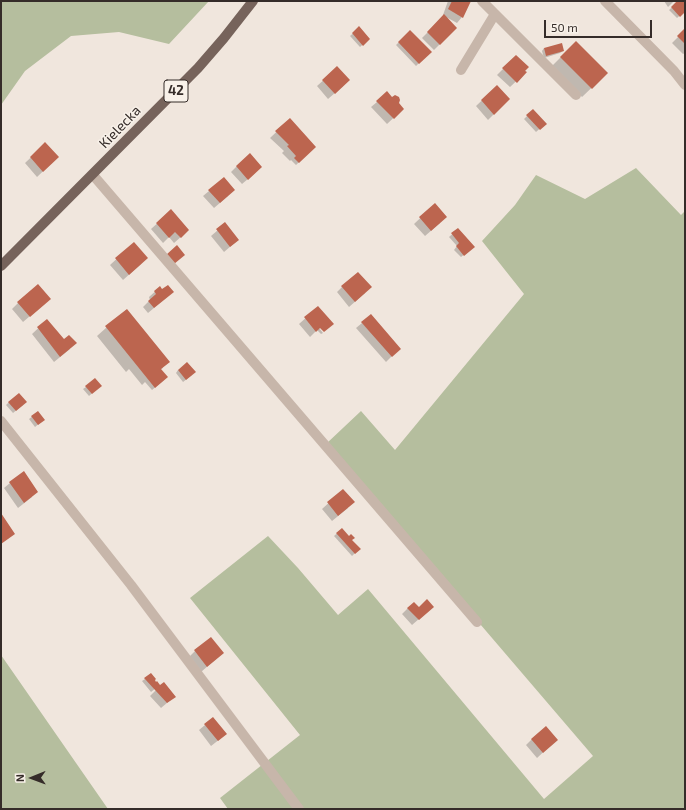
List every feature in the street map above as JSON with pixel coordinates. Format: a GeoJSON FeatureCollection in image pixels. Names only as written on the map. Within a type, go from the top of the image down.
{"type":"FeatureCollection","features":[{"type":"Feature","properties":{"kind":"main road","name":"Kielecka"},"geometry":{"type":"LineString","coordinates":[[1,266],[198,68],[253,1]]}},
{"type":"Feature","properties":{"kind":"lane"},"geometry":{"type":"LineString","coordinates":[[482,1],[576,95]]}},
{"type":"Feature","properties":{"kind":"lane"},"geometry":{"type":"LineString","coordinates":[[605,1],[674,70],[685,85]]}},
{"type":"Feature","properties":{"kind":"lane"},"geometry":{"type":"LineString","coordinates":[[461,70],[495,14]]}},
{"type":"Feature","properties":{"kind":"lane"},"geometry":{"type":"LineString","coordinates":[[93,175],[477,622]]}},
{"type":"Feature","properties":{"kind":"lane"},"geometry":{"type":"LineString","coordinates":[[1,421],[135,591],[299,809]]}},
{"type":"Feature","properties":{"kind":"green space"},"geometry":{"type":"Polygon","coordinates":[[[1,1],[209,1],[169,44],[119,32],[71,36],[25,71],[1,105],[1,1]]]}},
{"type":"Feature","properties":{"kind":"green space"},"geometry":{"type":"Polygon","coordinates":[[[636,168],[681,215],[685,211],[685,809],[228,809],[220,798],[300,735],[190,598],[268,536],[298,568],[338,615],[368,589],[544,799],[593,756],[326,444],[361,411],[395,450],[524,294],[482,241],[515,205],[536,175],[585,199],[636,168]]]}},
{"type":"Feature","properties":{"kind":"green space"},"geometry":{"type":"Polygon","coordinates":[[[1,655],[108,809],[1,809],[1,655]]]}},
{"type":"Feature","properties":{"kind":"building"},"geometry":{"type":"Polygon","coordinates":[[[452,1],[471,1],[463,18],[448,9],[452,1]]]}},
{"type":"Feature","properties":{"kind":"building"},"geometry":{"type":"Polygon","coordinates":[[[677,1],[685,1],[685,12],[680,17],[671,7],[677,1]]]}},
{"type":"Feature","properties":{"kind":"building"},"geometry":{"type":"Polygon","coordinates":[[[444,14],[457,28],[440,45],[427,32],[444,14]]]}},
{"type":"Feature","properties":{"kind":"building"},"geometry":{"type":"Polygon","coordinates":[[[359,26],[370,39],[363,46],[352,33],[359,26]]]}},
{"type":"Feature","properties":{"kind":"building"},"geometry":{"type":"Polygon","coordinates":[[[685,28],[685,44],[677,36],[685,28]]]}},
{"type":"Feature","properties":{"kind":"building"},"geometry":{"type":"Polygon","coordinates":[[[410,30],[432,52],[419,64],[398,42],[410,30]]]}},
{"type":"Feature","properties":{"kind":"building"},"geometry":{"type":"Polygon","coordinates":[[[576,41],[608,73],[592,89],[560,57],[576,41]]]}},
{"type":"Feature","properties":{"kind":"building"},"geometry":{"type":"Polygon","coordinates":[[[562,43],[564,51],[546,56],[544,48],[562,43]]]}},
{"type":"Feature","properties":{"kind":"building"},"geometry":{"type":"Polygon","coordinates":[[[516,55],[529,67],[525,71],[527,72],[517,83],[502,68],[516,55]]]}},
{"type":"Feature","properties":{"kind":"building"},"geometry":{"type":"Polygon","coordinates":[[[337,66],[350,80],[335,94],[322,80],[337,66]]]}},
{"type":"Feature","properties":{"kind":"building"},"geometry":{"type":"Polygon","coordinates":[[[497,85],[510,99],[494,115],[481,100],[497,85]]]}},
{"type":"Feature","properties":{"kind":"building"},"geometry":{"type":"Polygon","coordinates":[[[387,91],[392,97],[395,95],[399,97],[399,103],[404,109],[394,119],[376,101],[387,91]]]}},
{"type":"Feature","properties":{"kind":"building"},"geometry":{"type":"Polygon","coordinates":[[[533,109],[547,124],[540,130],[526,115],[533,109]]]}},
{"type":"Feature","properties":{"kind":"building"},"geometry":{"type":"Polygon","coordinates":[[[290,118],[316,147],[299,163],[294,158],[296,156],[287,146],[289,145],[275,131],[290,118]]]}},
{"type":"Feature","properties":{"kind":"building"},"geometry":{"type":"Polygon","coordinates":[[[45,142],[59,157],[43,172],[30,157],[45,142]]]}},
{"type":"Feature","properties":{"kind":"building"},"geometry":{"type":"Polygon","coordinates":[[[250,153],[262,167],[248,180],[236,166],[250,153]]]}},
{"type":"Feature","properties":{"kind":"building"},"geometry":{"type":"Polygon","coordinates":[[[224,177],[235,190],[220,203],[208,190],[224,177]]]}},
{"type":"Feature","properties":{"kind":"building"},"geometry":{"type":"Polygon","coordinates":[[[435,203],[447,217],[431,231],[419,217],[435,203]]]}},
{"type":"Feature","properties":{"kind":"building"},"geometry":{"type":"Polygon","coordinates":[[[171,209],[189,230],[181,238],[175,232],[169,238],[156,223],[171,209]]]}},
{"type":"Feature","properties":{"kind":"building"},"geometry":{"type":"Polygon","coordinates":[[[225,222],[239,240],[230,247],[216,229],[225,222]]]}},
{"type":"Feature","properties":{"kind":"building"},"geometry":{"type":"Polygon","coordinates":[[[458,228],[475,247],[464,256],[456,246],[459,243],[451,233],[458,228]]]}},
{"type":"Feature","properties":{"kind":"building"},"geometry":{"type":"Polygon","coordinates":[[[134,242],[148,258],[129,275],[115,258],[134,242]]]}},
{"type":"Feature","properties":{"kind":"building"},"geometry":{"type":"Polygon","coordinates":[[[177,245],[185,255],[174,264],[166,255],[177,245]]]}},
{"type":"Feature","properties":{"kind":"building"},"geometry":{"type":"Polygon","coordinates":[[[358,272],[372,287],[355,302],[341,286],[358,272]]]}},
{"type":"Feature","properties":{"kind":"building"},"geometry":{"type":"Polygon","coordinates":[[[38,284],[51,299],[30,317],[17,302],[38,284]]]}},
{"type":"Feature","properties":{"kind":"building"},"geometry":{"type":"Polygon","coordinates":[[[168,285],[174,292],[154,308],[148,301],[156,294],[154,291],[160,286],[162,289],[168,285]]]}},
{"type":"Feature","properties":{"kind":"building"},"geometry":{"type":"Polygon","coordinates":[[[318,306],[334,324],[324,332],[320,328],[316,332],[304,317],[318,306]]]}},
{"type":"Feature","properties":{"kind":"building"},"geometry":{"type":"Polygon","coordinates":[[[127,309],[170,362],[161,369],[168,377],[155,388],[105,326],[127,309]]]}},
{"type":"Feature","properties":{"kind":"building"},"geometry":{"type":"Polygon","coordinates":[[[371,314],[401,349],[392,357],[361,322],[371,314]]]}},
{"type":"Feature","properties":{"kind":"building"},"geometry":{"type":"Polygon","coordinates":[[[47,319],[64,339],[69,335],[77,343],[60,357],[37,327],[47,319]]]}},
{"type":"Feature","properties":{"kind":"building"},"geometry":{"type":"Polygon","coordinates":[[[187,362],[196,372],[186,380],[178,370],[187,362]]]}},
{"type":"Feature","properties":{"kind":"building"},"geometry":{"type":"Polygon","coordinates":[[[95,378],[102,386],[92,394],[85,386],[95,378]]]}},
{"type":"Feature","properties":{"kind":"building"},"geometry":{"type":"Polygon","coordinates":[[[19,393],[27,402],[16,411],[8,402],[19,393]]]}},
{"type":"Feature","properties":{"kind":"building"},"geometry":{"type":"Polygon","coordinates":[[[38,411],[45,420],[38,425],[31,416],[38,411]]]}},
{"type":"Feature","properties":{"kind":"building"},"geometry":{"type":"Polygon","coordinates":[[[24,471],[38,492],[24,503],[9,482],[24,471]]]}},
{"type":"Feature","properties":{"kind":"building"},"geometry":{"type":"Polygon","coordinates":[[[343,489],[355,502],[338,516],[327,502],[343,489]]]}},
{"type":"Feature","properties":{"kind":"building"},"geometry":{"type":"Polygon","coordinates":[[[1,513],[15,534],[1,544],[1,513]]]}},
{"type":"Feature","properties":{"kind":"building"},"geometry":{"type":"Polygon","coordinates":[[[342,528],[349,536],[351,534],[355,538],[352,540],[361,549],[355,554],[336,533],[342,528]]]}},
{"type":"Feature","properties":{"kind":"building"},"geometry":{"type":"Polygon","coordinates":[[[427,599],[434,607],[419,620],[407,608],[414,602],[419,607],[427,599]]]}},
{"type":"Feature","properties":{"kind":"building"},"geometry":{"type":"Polygon","coordinates":[[[211,637],[224,653],[207,667],[194,650],[211,637]]]}},
{"type":"Feature","properties":{"kind":"building"},"geometry":{"type":"Polygon","coordinates":[[[151,673],[156,679],[156,682],[157,681],[160,685],[164,682],[176,697],[167,703],[144,678],[151,673]]]}},
{"type":"Feature","properties":{"kind":"building"},"geometry":{"type":"Polygon","coordinates":[[[213,717],[227,734],[218,741],[204,724],[213,717]]]}},
{"type":"Feature","properties":{"kind":"building"},"geometry":{"type":"Polygon","coordinates":[[[546,726],[558,740],[543,753],[531,739],[546,726]]]}}]}
